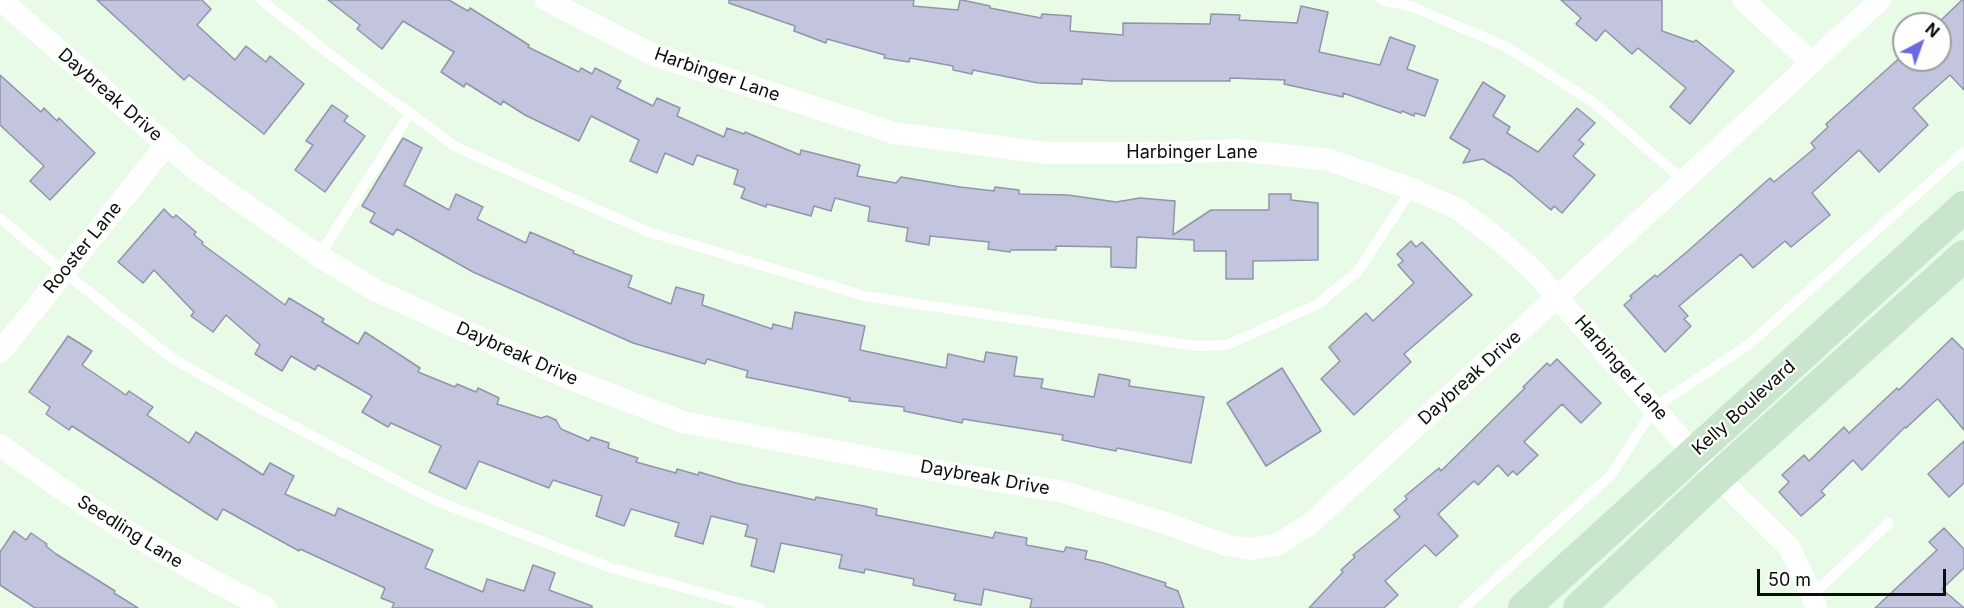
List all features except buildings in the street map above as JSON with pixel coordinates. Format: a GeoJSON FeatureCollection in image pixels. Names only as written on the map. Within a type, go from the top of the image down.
{"type":"FeatureCollection","features":[{"type":"Feature","properties":{"kind":"main road","name":"Kelly Boulevard"},"geometry":{"type":"LineString","coordinates":[[1524,608],[1964,207]]}},
{"type":"Feature","properties":{"kind":"main road","name":"Kelly Boulevard"},"geometry":{"type":"LineString","coordinates":[[1579,608],[1718,477],[1964,256]]}},
{"type":"Feature","properties":{"kind":"street","name":"Daybreak Drive"},"geometry":{"type":"LineString","coordinates":[[2,0],[196,170],[319,256],[375,290],[570,379],[683,422],[1063,492],[1162,522],[1226,545],[1250,549],[1277,545],[1310,524],[1880,0]]}},
{"type":"Feature","properties":{"kind":"street","name":"Harbinger Lane"},"geometry":{"type":"LineString","coordinates":[[546,0],[576,7],[654,55],[894,134],[1046,153],[1238,150],[1329,160],[1412,189],[1458,209],[1509,248],[1534,271],[1694,454],[1789,547],[1814,601]]}},
{"type":"Feature","properties":{"kind":"street"},"geometry":{"type":"LineString","coordinates":[[1743,0],[1812,63]]}},
{"type":"Feature","properties":{"kind":"street","name":"Rooster Lane"},"geometry":{"type":"LineString","coordinates":[[0,352],[167,144]]}},
{"type":"Feature","properties":{"kind":"street","name":"Seedling Lane"},"geometry":{"type":"LineString","coordinates":[[0,445],[77,500],[117,525],[197,573],[266,608]]}},
{"type":"Feature","properties":{"kind":"lane"},"geometry":{"type":"LineString","coordinates":[[261,0],[345,66],[456,147],[646,231],[865,296],[1196,346],[1227,345],[1318,304],[1358,271],[1412,189]]}},
{"type":"Feature","properties":{"kind":"lane"},"geometry":{"type":"LineString","coordinates":[[1382,0],[1413,7],[1507,47],[1594,103],[1683,180]]}},
{"type":"Feature","properties":{"kind":"lane"},"geometry":{"type":"LineString","coordinates":[[319,256],[410,112]]}},
{"type":"Feature","properties":{"kind":"lane"},"geometry":{"type":"LineString","coordinates":[[1464,608],[1611,475],[1654,407],[1748,345],[1964,152]]}},
{"type":"Feature","properties":{"kind":"lane"},"geometry":{"type":"LineString","coordinates":[[0,218],[172,358],[263,410],[432,499],[611,568],[760,608]]}},
{"type":"Feature","properties":{"kind":"lane"},"geometry":{"type":"LineString","coordinates":[[1814,601],[1889,523]]}}]}
